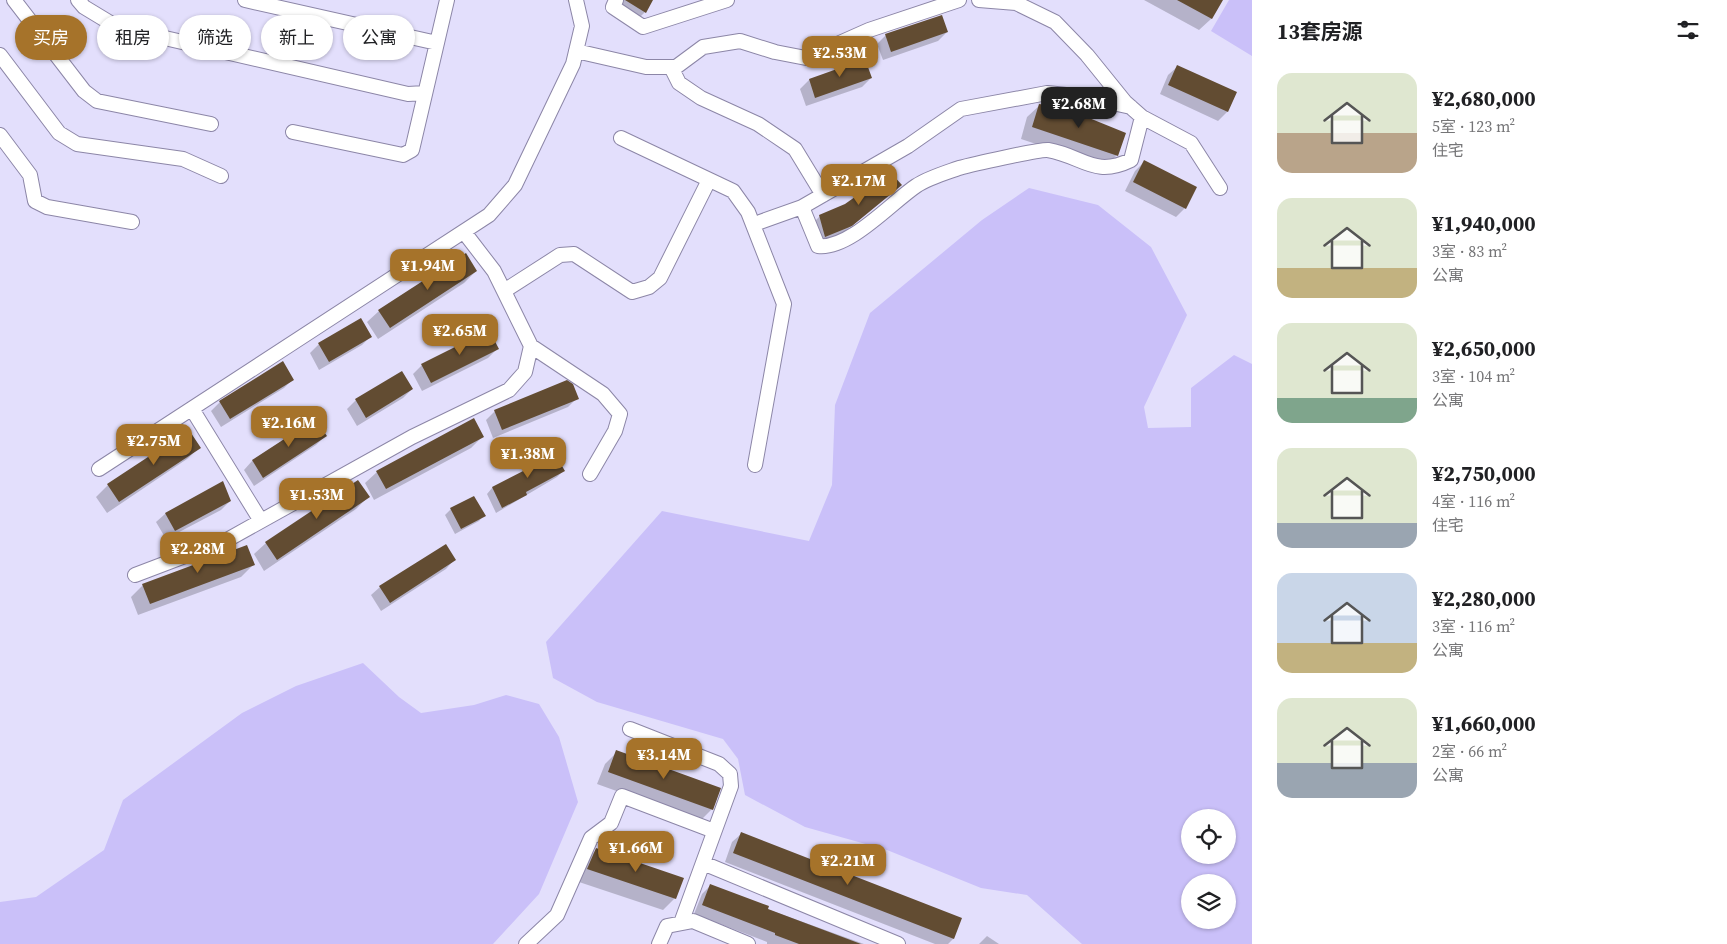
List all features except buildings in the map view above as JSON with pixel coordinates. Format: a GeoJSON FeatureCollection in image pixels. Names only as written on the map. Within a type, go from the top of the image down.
{"type":"FeatureCollection","features":[{"type":"Feature","properties":{"kind":"street"},"geometry":{"type":"LineString","coordinates":[[14,0],[84,91],[97,101],[211,124]]}},
{"type":"Feature","properties":{"kind":"street"},"geometry":{"type":"LineString","coordinates":[[78,0],[84,7],[117,27],[408,94],[425,93]]}},
{"type":"Feature","properties":{"kind":"street"},"geometry":{"type":"LineString","coordinates":[[246,0],[437,43]]}},
{"type":"Feature","properties":{"kind":"street"},"geometry":{"type":"LineString","coordinates":[[293,132],[403,155],[412,150],[447,0]]}},
{"type":"Feature","properties":{"kind":"street"},"geometry":{"type":"LineString","coordinates":[[100,469],[489,215],[515,185],[573,64],[582,26],[576,0]]}},
{"type":"Feature","properties":{"kind":"street"},"geometry":{"type":"LineString","coordinates":[[616,0],[612,7],[643,27],[727,0]]}},
{"type":"Feature","properties":{"kind":"street"},"geometry":{"type":"LineString","coordinates":[[576,51],[646,68],[676,68],[704,47],[740,41],[806,58],[870,30],[959,0]]}},
{"type":"Feature","properties":{"kind":"street"},"geometry":{"type":"LineString","coordinates":[[979,0],[1016,3],[1055,22],[1142,117],[1191,143],[1220,188]]}},
{"type":"Feature","properties":{"kind":"street"},"geometry":{"type":"LineString","coordinates":[[0,55],[59,134],[77,144],[183,159],[221,176]]}},
{"type":"Feature","properties":{"kind":"street"},"geometry":{"type":"LineString","coordinates":[[671,68],[679,83],[701,98],[758,124],[795,149],[823,195]]}},
{"type":"Feature","properties":{"kind":"street"},"geometry":{"type":"LineString","coordinates":[[760,222],[802,207],[908,146],[960,109],[1047,93],[1084,97],[1131,107]]}},
{"type":"Feature","properties":{"kind":"street"},"geometry":{"type":"LineString","coordinates":[[802,207],[818,246],[828,247],[879,217],[917,186],[960,168],[1047,150],[1102,168],[1116,168],[1132,160],[1142,117]]}},
{"type":"Feature","properties":{"kind":"street"},"geometry":{"type":"LineString","coordinates":[[0,135],[30,175],[35,201],[47,207],[132,222]]}},
{"type":"Feature","properties":{"kind":"street"},"geometry":{"type":"LineString","coordinates":[[621,138],[734,192],[748,212],[784,304],[754,465]]}},
{"type":"Feature","properties":{"kind":"street"},"geometry":{"type":"LineString","coordinates":[[504,290],[560,255],[567,254],[574,254],[632,292],[649,287],[660,278],[709,180]]}},
{"type":"Feature","properties":{"kind":"street"},"geometry":{"type":"LineString","coordinates":[[464,232],[494,271],[531,346],[603,394],[620,414],[615,431],[590,474]]}},
{"type":"Feature","properties":{"kind":"street"},"geometry":{"type":"LineString","coordinates":[[135,575],[227,540],[412,437],[509,390],[525,372],[531,346]]}},
{"type":"Feature","properties":{"kind":"street"},"geometry":{"type":"LineString","coordinates":[[192,409],[261,521]]}},
{"type":"Feature","properties":{"kind":"street"},"geometry":{"type":"LineString","coordinates":[[630,729],[719,764],[730,774],[731,786],[681,923]]}},
{"type":"Feature","properties":{"kind":"street"},"geometry":{"type":"LineString","coordinates":[[526,944],[557,915],[591,838],[611,823],[622,796],[714,831]]}},
{"type":"Feature","properties":{"kind":"street"},"geometry":{"type":"LineString","coordinates":[[703,863],[898,944]]}},
{"type":"Feature","properties":{"kind":"street"},"geometry":{"type":"LineString","coordinates":[[659,944],[667,926],[693,921],[748,944]]}},
{"type":"Feature","properties":{"kind":"shaded area"},"geometry":{"type":"Polygon","coordinates":[[[1229,0],[1252,0],[1252,56],[1211,31],[1229,0]]]}},
{"type":"Feature","properties":{"kind":"shaded area"},"geometry":{"type":"Polygon","coordinates":[[[1029,188],[1098,205],[1151,247],[1187,315],[1144,407],[1148,428],[1191,427],[1191,388],[1234,355],[1252,364],[1252,944],[1082,944],[1027,895],[981,888],[887,850],[805,827],[745,795],[738,759],[723,739],[597,702],[553,678],[546,642],[662,511],[809,541],[832,485],[835,405],[870,313],[982,220],[1029,188]]]}},
{"type":"Feature","properties":{"kind":"shaded area"},"geometry":{"type":"Polygon","coordinates":[[[363,663],[399,697],[421,713],[474,705],[506,695],[539,704],[559,737],[578,802],[539,894],[493,944],[0,944],[0,902],[36,897],[104,850],[123,800],[242,713],[296,686],[363,663]]]}}]}
